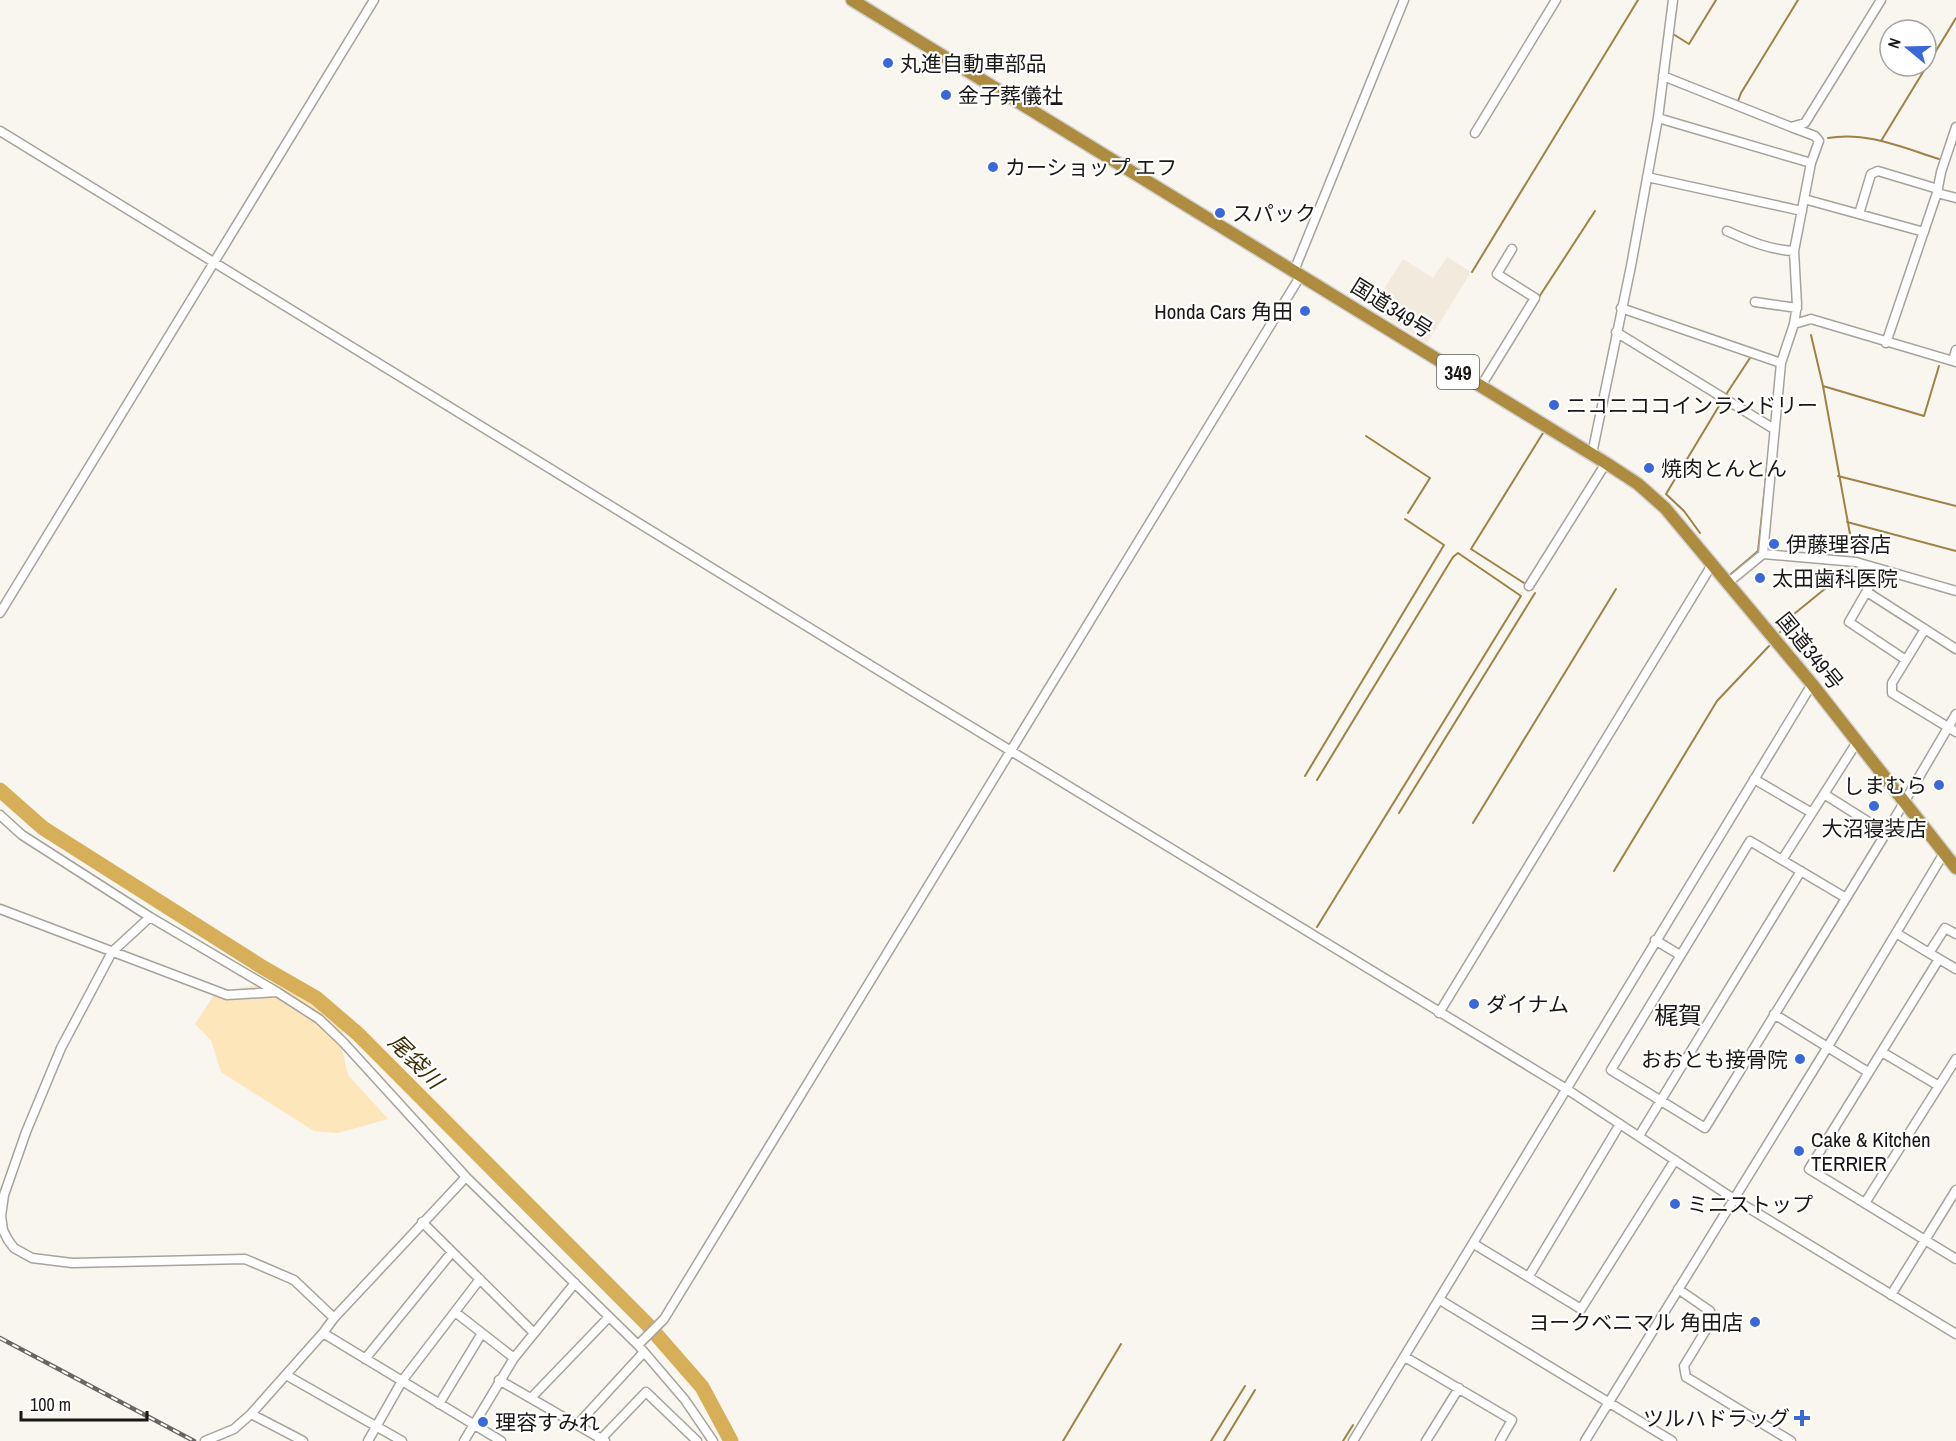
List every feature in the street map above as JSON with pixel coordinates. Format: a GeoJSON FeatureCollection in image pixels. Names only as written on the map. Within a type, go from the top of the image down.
{"type":"FeatureCollection","features":[{"type":"Feature","properties":{"kind":"highway","name":"国道349号"},"geometry":{"type":"LineString","coordinates":[[852,0],[1592,454],[1655,498],[1713,563],[1812,684],[1956,868]]}},
{"type":"Feature","properties":{"kind":"street"},"geometry":{"type":"LineString","coordinates":[[0,613],[374,0]]}},
{"type":"Feature","properties":{"kind":"street"},"geometry":{"type":"LineString","coordinates":[[577,1425],[659,1323],[1012,751],[1298,273],[1404,0]]}},
{"type":"Feature","properties":{"kind":"street"},"geometry":{"type":"LineString","coordinates":[[1475,133],[1556,0]]}},
{"type":"Feature","properties":{"kind":"street"},"geometry":{"type":"LineString","coordinates":[[1592,454],[1658,118],[1673,0]]}},
{"type":"Feature","properties":{"kind":"street"},"geometry":{"type":"LineString","coordinates":[[1791,128],[1805,123],[1881,0]]}},
{"type":"Feature","properties":{"kind":"street"},"geometry":{"type":"LineString","coordinates":[[1663,76],[1815,136],[1820,141],[1811,163],[1794,251],[1797,308],[1781,363],[1763,554]]}},
{"type":"Feature","properties":{"kind":"street"},"geometry":{"type":"LineString","coordinates":[[1658,118],[1811,163]]}},
{"type":"Feature","properties":{"kind":"street"},"geometry":{"type":"LineString","coordinates":[[1886,343],[1924,232],[1956,127]]}},
{"type":"Feature","properties":{"kind":"street"},"geometry":{"type":"LineString","coordinates":[[0,131],[1568,1090],[1734,1199],[1956,1334]]}},
{"type":"Feature","properties":{"kind":"street"},"geometry":{"type":"LineString","coordinates":[[1859,214],[1871,174],[1878,171],[1956,198]]}},
{"type":"Feature","properties":{"kind":"street"},"geometry":{"type":"LineString","coordinates":[[1647,177],[1802,211]]}},
{"type":"Feature","properties":{"kind":"street"},"geometry":{"type":"LineString","coordinates":[[1804,199],[1924,232]]}},
{"type":"Feature","properties":{"kind":"street"},"geometry":{"type":"LineString","coordinates":[[1727,231],[1755,243],[1794,251]]}},
{"type":"Feature","properties":{"kind":"street"},"geometry":{"type":"LineString","coordinates":[[1481,386],[1535,298],[1497,274],[1512,249]]}},
{"type":"Feature","properties":{"kind":"street"},"geometry":{"type":"LineString","coordinates":[[1755,303],[1797,308]]}},
{"type":"Feature","properties":{"kind":"street"},"geometry":{"type":"LineString","coordinates":[[1621,308],[1781,363]]}},
{"type":"Feature","properties":{"kind":"street"},"geometry":{"type":"LineString","coordinates":[[1794,324],[1811,319],[1954,362],[1956,350]]}},
{"type":"Feature","properties":{"kind":"street"},"geometry":{"type":"LineString","coordinates":[[1616,332],[1774,429]]}},
{"type":"Feature","properties":{"kind":"street"},"geometry":{"type":"LineString","coordinates":[[1529,586],[1606,463]]}},
{"type":"Feature","properties":{"kind":"street"},"geometry":{"type":"LineString","coordinates":[[1729,582],[1763,554],[1856,562],[1956,591]]}},
{"type":"Feature","properties":{"kind":"street"},"geometry":{"type":"LineString","coordinates":[[1439,1012],[1713,563]]}},
{"type":"Feature","properties":{"kind":"street"},"geometry":{"type":"LineString","coordinates":[[1879,570],[1850,622],[1906,660]]}},
{"type":"Feature","properties":{"kind":"street"},"geometry":{"type":"LineString","coordinates":[[1867,592],[1956,648]]}},
{"type":"Feature","properties":{"kind":"street"},"geometry":{"type":"LineString","coordinates":[[1925,629],[1892,683],[1892,693],[1952,729]]}},
{"type":"Feature","properties":{"kind":"street"},"geometry":{"type":"LineString","coordinates":[[1353,1441],[1568,1090],[1570,1081],[1812,684]]}},
{"type":"Feature","properties":{"kind":"street"},"geometry":{"type":"LineString","coordinates":[[1846,898],[1750,841],[1611,1070],[1705,1128],[1901,810],[1904,800],[1952,729],[1956,714]]}},
{"type":"Feature","properties":{"kind":"street"},"geometry":{"type":"LineString","coordinates":[[1782,860],[1857,742]]}},
{"type":"Feature","properties":{"kind":"street"},"geometry":{"type":"LineString","coordinates":[[1754,779],[1812,813]]}},
{"type":"Feature","properties":{"kind":"street"},"geometry":{"type":"LineString","coordinates":[[1824,794],[1886,833]]}},
{"type":"Feature","properties":{"kind":"street"},"geometry":{"type":"LineString","coordinates":[[0,815],[22,835],[150,917],[319,1019],[344,1042],[466,1177],[609,1317],[642,1345],[685,1400],[711,1439],[697,1441],[646,1392],[602,1440],[499,1380]]}},
{"type":"Feature","properties":{"kind":"street"},"geometry":{"type":"LineString","coordinates":[[1585,1441],[1944,853]]}},
{"type":"Feature","properties":{"kind":"street"},"geometry":{"type":"LineString","coordinates":[[1639,1136],[1801,871]]}},
{"type":"Feature","properties":{"kind":"street"},"geometry":{"type":"LineString","coordinates":[[0,909],[227,995],[277,992]]}},
{"type":"Feature","properties":{"kind":"street"},"geometry":{"type":"LineString","coordinates":[[150,917],[112,952],[61,1048],[26,1132],[4,1195],[1,1216],[3,1230],[8,1240],[21,1253],[45,1261],[72,1263],[245,1259],[294,1280],[334,1318]]}},
{"type":"Feature","properties":{"kind":"street"},"geometry":{"type":"LineString","coordinates":[[1929,953],[1945,928],[1956,934]]}},
{"type":"Feature","properties":{"kind":"street"},"geometry":{"type":"LineString","coordinates":[[1896,933],[1956,969]]}},
{"type":"Feature","properties":{"kind":"street"},"geometry":{"type":"LineString","coordinates":[[1655,940],[1680,956]]}},
{"type":"Feature","properties":{"kind":"street"},"geometry":{"type":"LineString","coordinates":[[1939,959],[1809,1169],[1956,1259]]}},
{"type":"Feature","properties":{"kind":"street"},"geometry":{"type":"LineString","coordinates":[[1774,1014],[1868,1072]]}},
{"type":"Feature","properties":{"kind":"street"},"geometry":{"type":"LineString","coordinates":[[1882,1052],[1939,1086]]}},
{"type":"Feature","properties":{"kind":"street"},"geometry":{"type":"LineString","coordinates":[[1865,1203],[1939,1086],[1953,1072],[1956,1059]]}},
{"type":"Feature","properties":{"kind":"street"},"geometry":{"type":"LineString","coordinates":[[1529,1276],[1620,1124]]}},
{"type":"Feature","properties":{"kind":"street"},"geometry":{"type":"LineString","coordinates":[[1474,1244],[1581,1309],[1675,1160]]}},
{"type":"Feature","properties":{"kind":"street"},"geometry":{"type":"LineString","coordinates":[[205,1441],[234,1429],[251,1414],[334,1318],[466,1177]]}},
{"type":"Feature","properties":{"kind":"street"},"geometry":{"type":"LineString","coordinates":[[1891,1295],[1955,1193]]}},
{"type":"Feature","properties":{"kind":"street"},"geometry":{"type":"LineString","coordinates":[[422,1222],[533,1332]]}},
{"type":"Feature","properties":{"kind":"street"},"geometry":{"type":"LineString","coordinates":[[365,1359],[452,1252]]}},
{"type":"Feature","properties":{"kind":"street"},"geometry":{"type":"LineString","coordinates":[[368,1441],[402,1381],[480,1280]]}},
{"type":"Feature","properties":{"kind":"street"},"geometry":{"type":"LineString","coordinates":[[464,1441],[514,1358],[575,1283]]}},
{"type":"Feature","properties":{"kind":"street"},"geometry":{"type":"LineString","coordinates":[[1678,1289],[1710,1311],[1712,1320],[1684,1366],[1686,1377],[1791,1441]]}},
{"type":"Feature","properties":{"kind":"street"},"geometry":{"type":"LineString","coordinates":[[1440,1299],[1672,1441]]}},
{"type":"Feature","properties":{"kind":"street"},"geometry":{"type":"LineString","coordinates":[[455,1312],[514,1358]]}},
{"type":"Feature","properties":{"kind":"street"},"geometry":{"type":"LineString","coordinates":[[531,1398],[609,1317]]}},
{"type":"Feature","properties":{"kind":"street"},"geometry":{"type":"LineString","coordinates":[[323,1333],[501,1441]]}},
{"type":"Feature","properties":{"kind":"street"},"geometry":{"type":"LineString","coordinates":[[439,1404],[482,1334]]}},
{"type":"Feature","properties":{"kind":"street"},"geometry":{"type":"LineString","coordinates":[[1405,1357],[1512,1420],[1500,1441]]}},
{"type":"Feature","properties":{"kind":"street"},"geometry":{"type":"LineString","coordinates":[[286,1375],[402,1441]]}},
{"type":"Feature","properties":{"kind":"street"},"geometry":{"type":"LineString","coordinates":[[1426,1441],[1459,1388]]}},
{"type":"Feature","properties":{"kind":"street"},"geometry":{"type":"LineString","coordinates":[[251,1414],[303,1441]]}},
{"type":"Feature","properties":{"kind":"shaded area"},"geometry":{"type":"Polygon","coordinates":[[[1447,257],[1471,272],[1427,343],[1372,308],[1403,259],[1433,278],[1447,257]]]}},
{"type":"Feature","properties":{"kind":"shaded area"},"geometry":{"type":"Polygon","coordinates":[[[270,982],[297,984],[338,1008],[344,1025],[342,1049],[348,1075],[388,1119],[338,1133],[314,1131],[221,1072],[211,1040],[195,1024],[214,995],[270,982]]]}},
{"type":"Feature","properties":{"kind":"waterway"},"geometry":{"type":"LineString","coordinates":[[1472,272],[1638,0]]}},
{"type":"Feature","properties":{"kind":"waterway"},"geometry":{"type":"LineString","coordinates":[[1673,34],[1689,44],[1716,0]]}},
{"type":"Feature","properties":{"kind":"waterway"},"geometry":{"type":"LineString","coordinates":[[1738,101],[1798,0]]}},
{"type":"Feature","properties":{"kind":"waterway"},"geometry":{"type":"LineString","coordinates":[[1881,141],[1956,18]]}},
{"type":"Feature","properties":{"kind":"waterway"},"geometry":{"type":"LineString","coordinates":[[1828,138],[1842,136],[1871,139],[1939,159]]}},
{"type":"Feature","properties":{"kind":"waterway"},"geometry":{"type":"LineString","coordinates":[[1539,297],[1595,211]]}},
{"type":"Feature","properties":{"kind":"waterway"},"geometry":{"type":"LineString","coordinates":[[1811,335],[1823,386],[1854,556]]}},
{"type":"Feature","properties":{"kind":"waterway"},"geometry":{"type":"LineString","coordinates":[[1725,396],[1750,358]]}},
{"type":"Feature","properties":{"kind":"waterway"},"geometry":{"type":"LineString","coordinates":[[1823,386],[1924,416],[1939,366]]}},
{"type":"Feature","properties":{"kind":"waterway"},"geometry":{"type":"LineString","coordinates":[[1700,533],[1684,511],[1666,494],[1722,401]]}},
{"type":"Feature","properties":{"kind":"waterway"},"geometry":{"type":"LineString","coordinates":[[1524,583],[1471,549],[1543,433]]}},
{"type":"Feature","properties":{"kind":"waterway"},"geometry":{"type":"LineString","coordinates":[[1366,436],[1430,478],[1408,513]]}},
{"type":"Feature","properties":{"kind":"waterway"},"geometry":{"type":"LineString","coordinates":[[1731,574],[1758,551],[1770,440]]}},
{"type":"Feature","properties":{"kind":"waterway"},"geometry":{"type":"LineString","coordinates":[[1838,476],[1956,506]]}},
{"type":"Feature","properties":{"kind":"waterway"},"geometry":{"type":"LineString","coordinates":[[1305,776],[1444,545],[1405,519]]}},
{"type":"Feature","properties":{"kind":"waterway"},"geometry":{"type":"LineString","coordinates":[[1847,522],[1956,551]]}},
{"type":"Feature","properties":{"kind":"waterway"},"geometry":{"type":"LineString","coordinates":[[1317,780],[1453,557],[1458,553],[1521,596],[1317,927]]}},
{"type":"Feature","properties":{"kind":"waterway"},"geometry":{"type":"LineString","coordinates":[[1780,632],[1794,614],[1853,566]]}},
{"type":"Feature","properties":{"kind":"waterway"},"geometry":{"type":"LineString","coordinates":[[1473,823],[1616,589]]}},
{"type":"Feature","properties":{"kind":"waterway"},"geometry":{"type":"LineString","coordinates":[[1399,813],[1535,593]]}},
{"type":"Feature","properties":{"kind":"waterway"},"geometry":{"type":"LineString","coordinates":[[1614,871],[1717,701],[1769,646]]}},
{"type":"Feature","properties":{"kind":"waterway","name":"尾袋川"},"geometry":{"type":"LineString","coordinates":[[0,790],[43,828],[262,967],[316,998],[358,1034],[648,1325],[702,1387],[731,1441]]}},
{"type":"Feature","properties":{"kind":"waterway"},"geometry":{"type":"LineString","coordinates":[[1063,1441],[1121,1344]]}},
{"type":"Feature","properties":{"kind":"waterway"},"geometry":{"type":"LineString","coordinates":[[1211,1441],[1245,1386]]}},
{"type":"Feature","properties":{"kind":"waterway"},"geometry":{"type":"LineString","coordinates":[[1224,1441],[1255,1390]]}},
{"type":"Feature","properties":{"kind":"waterway"},"geometry":{"type":"LineString","coordinates":[[1343,1441],[1353,1425]]}},
{"type":"Feature","properties":{"kind":"railway"},"geometry":{"type":"LineString","coordinates":[[0,1338],[194,1441]]}},
{"type":"Feature","properties":{"kind":"place","name":"丸進自動車部品"},"geometry":{"type":"Point","coordinates":[888,63]}},
{"type":"Feature","properties":{"kind":"place","name":"金子葬儀社"},"geometry":{"type":"Point","coordinates":[946,95]}},
{"type":"Feature","properties":{"kind":"place","name":"カーショップ エフ"},"geometry":{"type":"Point","coordinates":[993,167]}},
{"type":"Feature","properties":{"kind":"place","name":"スパック"},"geometry":{"type":"Point","coordinates":[1220,213]}},
{"type":"Feature","properties":{"kind":"place","name":"Honda Cars 角田"},"geometry":{"type":"Point","coordinates":[1305,311]}},
{"type":"Feature","properties":{"kind":"place","name":"ニコニココインランドリー"},"geometry":{"type":"Point","coordinates":[1554,405]}},
{"type":"Feature","properties":{"kind":"place","name":"焼肉とんとん"},"geometry":{"type":"Point","coordinates":[1649,468]}},
{"type":"Feature","properties":{"kind":"place","name":"伊藤理容店"},"geometry":{"type":"Point","coordinates":[1774,544]}},
{"type":"Feature","properties":{"kind":"place","name":"太田歯科医院"},"geometry":{"type":"Point","coordinates":[1760,578]}},
{"type":"Feature","properties":{"kind":"place","name":"しまむら"},"geometry":{"type":"Point","coordinates":[1939,785]}},
{"type":"Feature","properties":{"kind":"place","name":"大沼寝装店"},"geometry":{"type":"Point","coordinates":[1874,806]}},
{"type":"Feature","properties":{"kind":"place","name":"ダイナム"},"geometry":{"type":"Point","coordinates":[1474,1004]}},
{"type":"Feature","properties":{"kind":"place","name":"おおとも接骨院"},"geometry":{"type":"Point","coordinates":[1800,1059]}},
{"type":"Feature","properties":{"kind":"place","name":"Cake & Kitchen TERRIER"},"geometry":{"type":"Point","coordinates":[1799,1151]}},
{"type":"Feature","properties":{"kind":"place","name":"ミニストップ"},"geometry":{"type":"Point","coordinates":[1675,1204]}},
{"type":"Feature","properties":{"kind":"place","name":"ヨークベニマル 角田店"},"geometry":{"type":"Point","coordinates":[1755,1322]}},
{"type":"Feature","properties":{"kind":"place","name":"ツルハドラッグ"},"geometry":{"type":"Point","coordinates":[1802,1418]}},
{"type":"Feature","properties":{"kind":"place","name":"理容すみれ"},"geometry":{"type":"Point","coordinates":[483,1422]}},
{"type":"Feature","properties":{"kind":"district","name":"梶賀"},"geometry":{"type":"Point","coordinates":[1678,1015]}}]}
